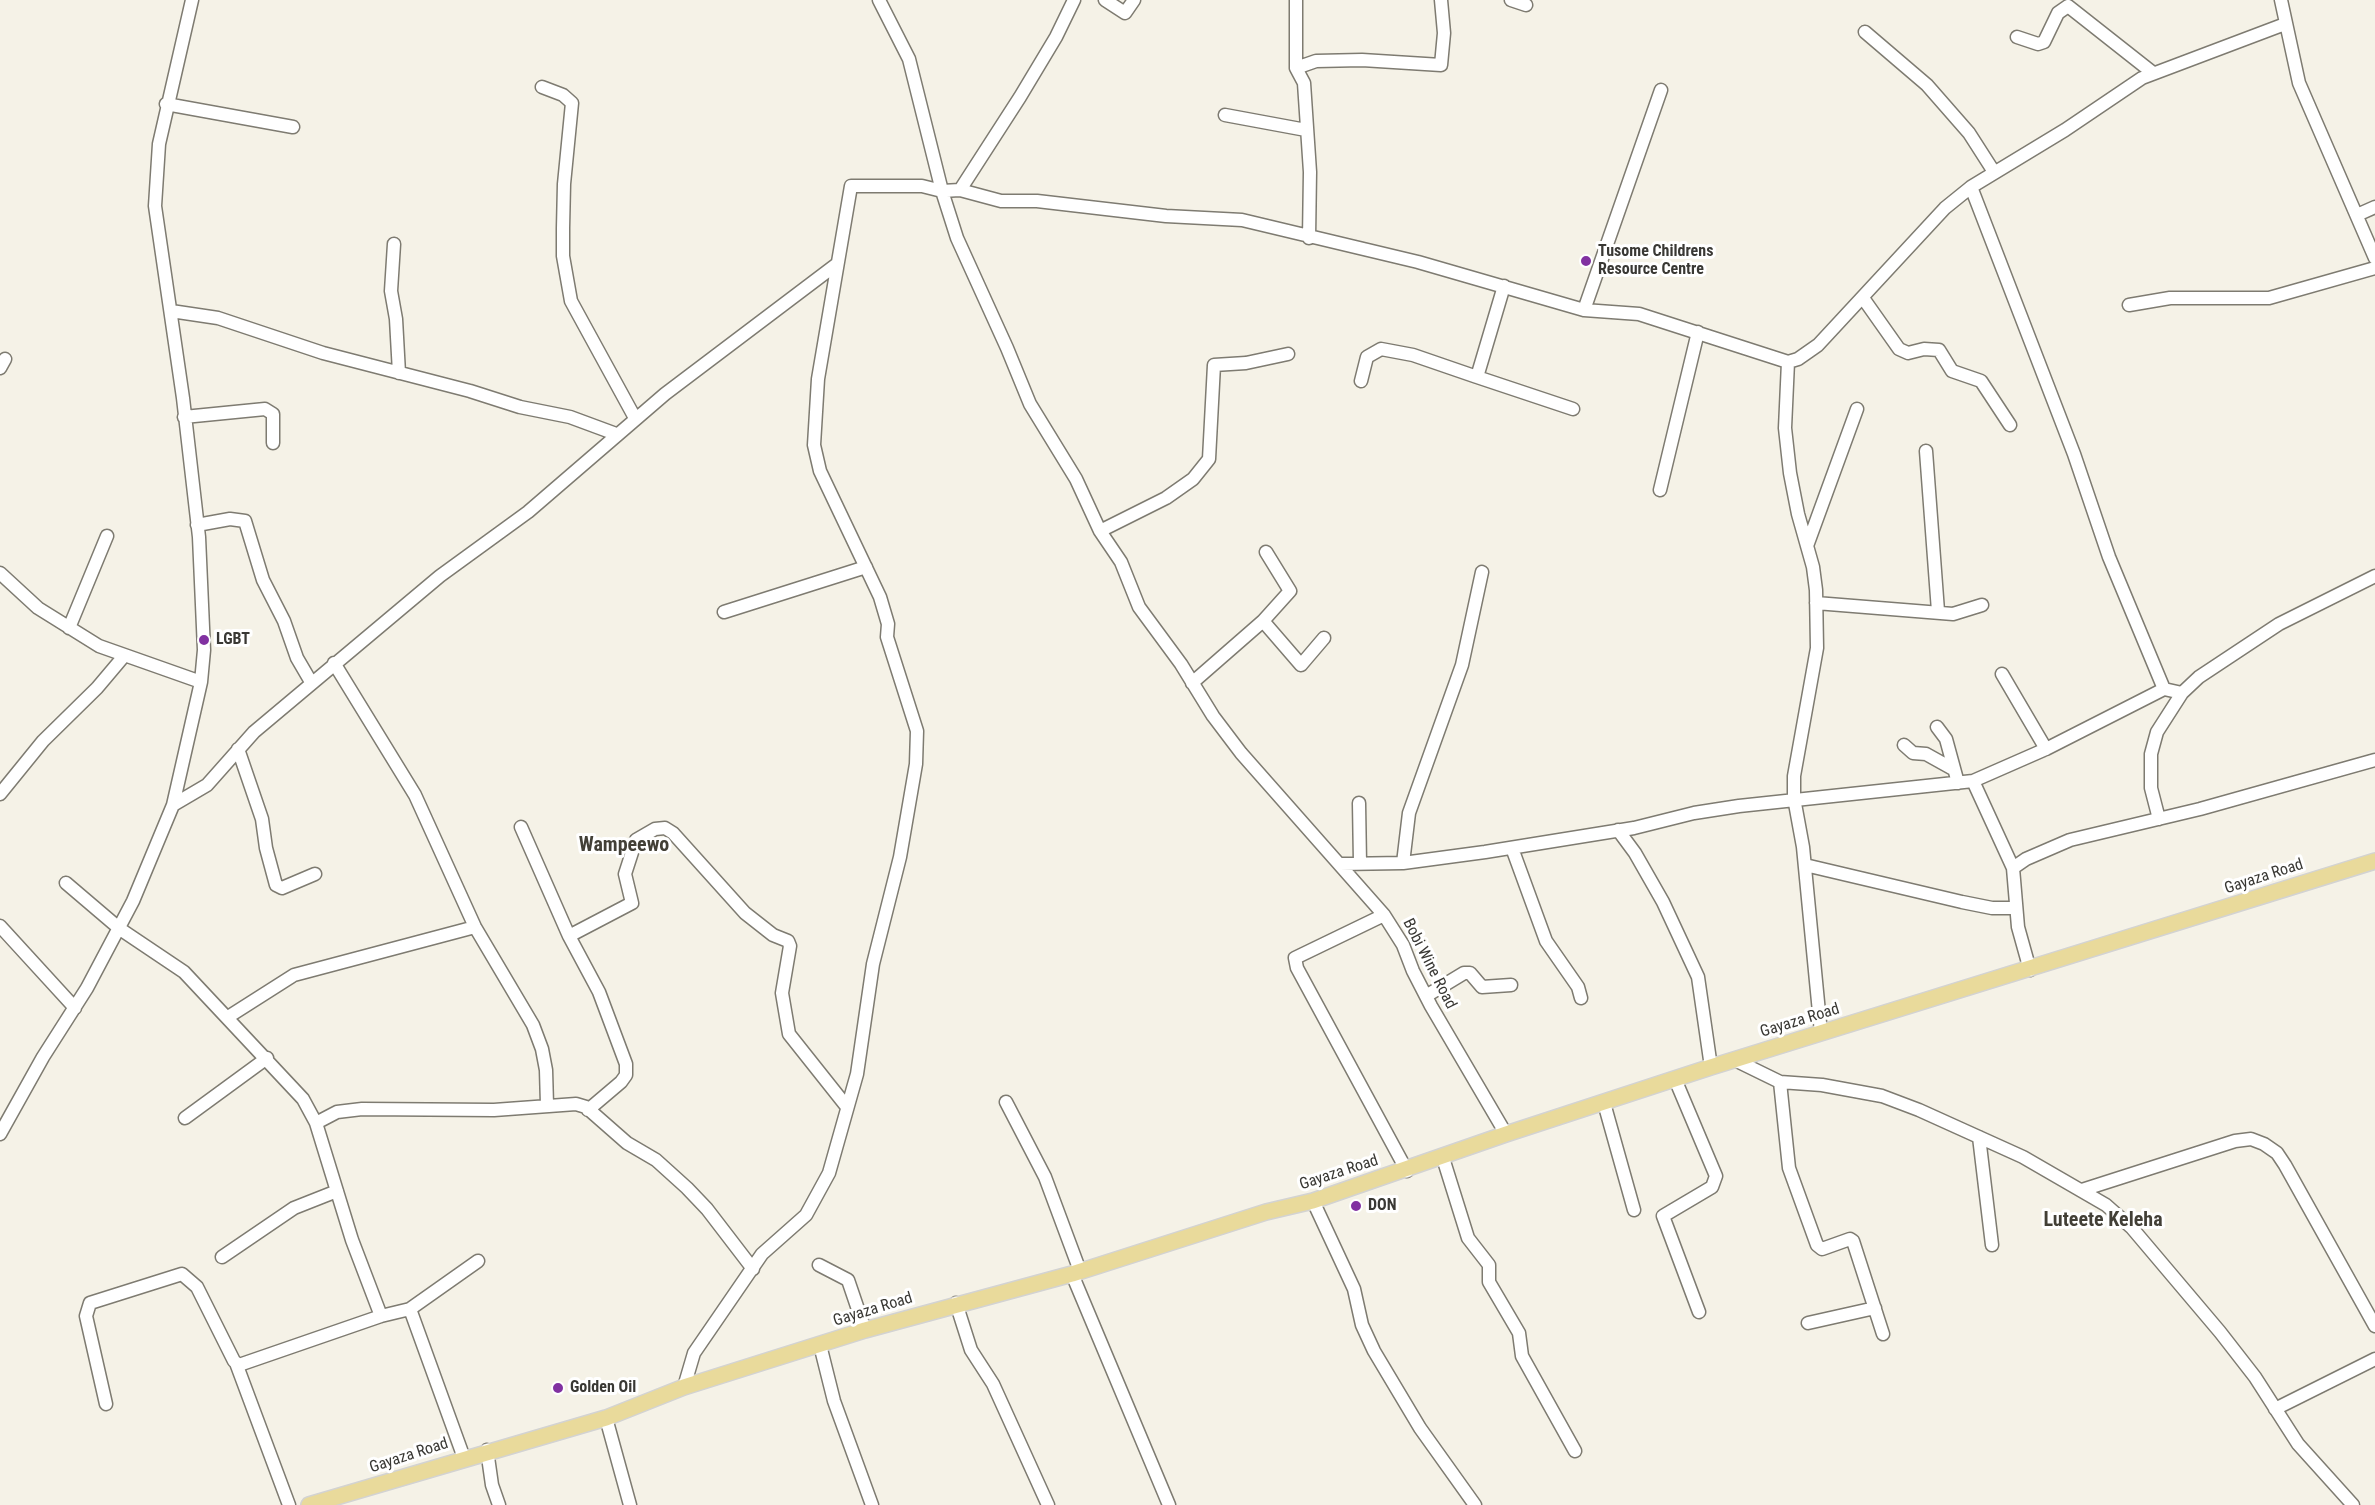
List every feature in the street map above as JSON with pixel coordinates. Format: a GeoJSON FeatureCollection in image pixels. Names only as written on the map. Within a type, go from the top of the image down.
{"type":"FeatureCollection","features":[{"type":"Feature","properties":{"kind":"main road","name":"Gayaza Road"},"geometry":{"type":"LineString","coordinates":[[310,1505],[487,1450],[606,1418],[684,1387],[865,1330],[1076,1273],[1266,1212],[1313,1201],[1407,1171],[1506,1134],[1711,1067],[2030,970],[2375,861]]}},
{"type":"Feature","properties":{"kind":"street"},"geometry":{"type":"LineString","coordinates":[[0,1134],[120,929],[173,805],[201,682],[204,650],[203,590],[197,525],[171,311],[163,273],[155,206],[156,173],[166,104],[192,0]]}},
{"type":"Feature","properties":{"kind":"street","name":"Bobi Wine Road"},"geometry":{"type":"LineString","coordinates":[[879,0],[909,59],[942,191],[957,238],[1007,348],[1029,404],[1076,479],[1100,531],[1120,562],[1138,607],[1241,753],[1384,915],[1403,945],[1426,996],[1506,1134]]}},
{"type":"Feature","properties":{"kind":"street"},"geometry":{"type":"LineString","coordinates":[[960,190],[1020,97],[1056,37],[1074,0]]}},
{"type":"Feature","properties":{"kind":"street"},"geometry":{"type":"LineString","coordinates":[[1105,0],[1125,13],[1134,0]]}},
{"type":"Feature","properties":{"kind":"street"},"geometry":{"type":"LineString","coordinates":[[1296,0],[1296,68],[1304,83],[1310,172],[1309,238]]}},
{"type":"Feature","properties":{"kind":"street"},"geometry":{"type":"LineString","coordinates":[[1296,68],[1316,61],[1362,60],[1441,65],[1444,33],[1442,0]]}},
{"type":"Feature","properties":{"kind":"street"},"geometry":{"type":"LineString","coordinates":[[1511,0],[1526,5]]}},
{"type":"Feature","properties":{"kind":"street"},"geometry":{"type":"LineString","coordinates":[[2282,0],[2285,24],[2299,83],[2375,258]]}},
{"type":"Feature","properties":{"kind":"street"},"geometry":{"type":"LineString","coordinates":[[2017,37],[2038,44],[2044,42],[2058,13],[2068,6],[2153,73]]}},
{"type":"Feature","properties":{"kind":"street"},"geometry":{"type":"LineString","coordinates":[[684,1387],[694,1353],[762,1254],[806,1215],[829,1173],[862,1043],[873,964],[900,857],[916,764],[917,731],[887,637],[888,624],[883,607],[820,471],[814,445],[818,379],[850,186],[922,186],[942,191],[960,190],[1001,201],[1037,201],[1166,216],[1242,220],[1309,238],[1418,262],[1584,310],[1639,314],[1788,362],[1798,359],[1818,345],[1945,207],[1971,187],[2153,73],[2285,24]]}},
{"type":"Feature","properties":{"kind":"street"},"geometry":{"type":"LineString","coordinates":[[1865,32],[1927,84],[1969,133],[1994,172]]}},
{"type":"Feature","properties":{"kind":"street"},"geometry":{"type":"LineString","coordinates":[[543,87],[563,95],[573,107],[567,144],[563,228],[563,256],[571,301],[635,418]]}},
{"type":"Feature","properties":{"kind":"street"},"geometry":{"type":"LineString","coordinates":[[1584,310],[1661,90]]}},
{"type":"Feature","properties":{"kind":"street"},"geometry":{"type":"LineString","coordinates":[[166,104],[293,127]]}},
{"type":"Feature","properties":{"kind":"street"},"geometry":{"type":"LineString","coordinates":[[1225,115],[1306,130]]}},
{"type":"Feature","properties":{"kind":"street"},"geometry":{"type":"LineString","coordinates":[[1971,187],[2074,454],[2109,557],[2164,689]]}},
{"type":"Feature","properties":{"kind":"street"},"geometry":{"type":"LineString","coordinates":[[2357,215],[2375,207]]}},
{"type":"Feature","properties":{"kind":"street"},"geometry":{"type":"LineString","coordinates":[[394,244],[390,291],[396,319],[399,373]]}},
{"type":"Feature","properties":{"kind":"street"},"geometry":{"type":"LineString","coordinates":[[173,805],[207,785],[254,732],[440,576],[528,512],[635,418],[837,264]]}},
{"type":"Feature","properties":{"kind":"street"},"geometry":{"type":"LineString","coordinates":[[2129,305],[2170,298],[2269,298],[2375,268]]}},
{"type":"Feature","properties":{"kind":"street"},"geometry":{"type":"LineString","coordinates":[[1477,377],[1504,286]]}},
{"type":"Feature","properties":{"kind":"street"},"geometry":{"type":"LineString","coordinates":[[1863,298],[1899,349],[1908,353],[1924,349],[1939,350],[1952,371],[1981,381],[2010,425]]}},
{"type":"Feature","properties":{"kind":"street"},"geometry":{"type":"LineString","coordinates":[[171,311],[218,318],[306,348],[520,407],[570,417],[616,434]]}},
{"type":"Feature","properties":{"kind":"street"},"geometry":{"type":"LineString","coordinates":[[1660,490],[1698,332]]}},
{"type":"Feature","properties":{"kind":"street"},"geometry":{"type":"LineString","coordinates":[[1361,381],[1367,357],[1381,349],[1413,355],[1573,409]]}},
{"type":"Feature","properties":{"kind":"street"},"geometry":{"type":"LineString","coordinates":[[1100,531],[1166,498],[1193,479],[1209,459],[1214,365],[1246,363],[1288,354]]}},
{"type":"Feature","properties":{"kind":"street"},"geometry":{"type":"LineString","coordinates":[[1788,362],[1785,428],[1790,473],[1813,567],[1816,603],[1817,648],[1794,776],[1794,798],[1804,865],[1821,1033]]}},
{"type":"Feature","properties":{"kind":"street"},"geometry":{"type":"LineString","coordinates":[[184,417],[265,409],[273,414],[273,443]]}},
{"type":"Feature","properties":{"kind":"street"},"geometry":{"type":"LineString","coordinates":[[1807,548],[1857,409]]}},
{"type":"Feature","properties":{"kind":"street"},"geometry":{"type":"LineString","coordinates":[[1926,451],[1938,611]]}},
{"type":"Feature","properties":{"kind":"street"},"geometry":{"type":"LineString","coordinates":[[197,525],[230,519],[245,521],[263,580],[284,621],[297,658],[311,682]]}},
{"type":"Feature","properties":{"kind":"street"},"geometry":{"type":"LineString","coordinates":[[69,628],[107,536]]}},
{"type":"Feature","properties":{"kind":"street"},"geometry":{"type":"LineString","coordinates":[[1192,683],[1263,621],[1290,591],[1266,552]]}},
{"type":"Feature","properties":{"kind":"street"},"geometry":{"type":"LineString","coordinates":[[724,612],[866,567]]}},
{"type":"Feature","properties":{"kind":"street"},"geometry":{"type":"LineString","coordinates":[[1403,863],[1409,813],[1462,665],[1482,572]]}},
{"type":"Feature","properties":{"kind":"street"},"geometry":{"type":"LineString","coordinates":[[0,573],[38,608],[99,646],[201,682]]}},
{"type":"Feature","properties":{"kind":"street"},"geometry":{"type":"LineString","coordinates":[[2159,819],[2151,788],[2151,754],[2157,732],[2182,693],[2199,677],[2279,624],[2375,576]]}},
{"type":"Feature","properties":{"kind":"street"},"geometry":{"type":"LineString","coordinates":[[1816,603],[1953,614],[1982,605]]}},
{"type":"Feature","properties":{"kind":"street"},"geometry":{"type":"LineString","coordinates":[[1263,621],[1301,665],[1324,638]]}},
{"type":"Feature","properties":{"kind":"street"},"geometry":{"type":"LineString","coordinates":[[0,794],[43,741],[97,688],[124,656]]}},
{"type":"Feature","properties":{"kind":"street"},"geometry":{"type":"LineString","coordinates":[[334,663],[415,795],[475,927],[533,1025],[542,1049],[546,1070],[547,1105]]}},
{"type":"Feature","properties":{"kind":"street"},"geometry":{"type":"LineString","coordinates":[[2002,674],[2046,749]]}},
{"type":"Feature","properties":{"kind":"street"},"geometry":{"type":"LineString","coordinates":[[1340,864],[1403,863],[1512,848],[1618,830],[1694,813],[1794,798],[1973,781],[2046,749],[2164,689],[2182,693]]}},
{"type":"Feature","properties":{"kind":"street"},"geometry":{"type":"LineString","coordinates":[[1937,727],[1946,739],[1958,783]]}},
{"type":"Feature","properties":{"kind":"street"},"geometry":{"type":"LineString","coordinates":[[1904,746],[1913,753],[1926,754],[1953,769]]}},
{"type":"Feature","properties":{"kind":"street"},"geometry":{"type":"LineString","coordinates":[[238,749],[262,819],[266,848],[276,885],[282,888],[315,874]]}},
{"type":"Feature","properties":{"kind":"street"},"geometry":{"type":"LineString","coordinates":[[2013,868],[2026,859],[2070,840],[2159,819],[2375,760]]}},
{"type":"Feature","properties":{"kind":"street"},"geometry":{"type":"LineString","coordinates":[[1973,781],[2013,868],[2018,927],[2030,970]]}},
{"type":"Feature","properties":{"kind":"street"},"geometry":{"type":"LineString","coordinates":[[1359,803],[1360,862]]}},
{"type":"Feature","properties":{"kind":"street"},"geometry":{"type":"LineString","coordinates":[[521,827],[569,936],[599,992],[626,1064],[626,1075],[621,1082],[588,1110]]}},
{"type":"Feature","properties":{"kind":"street"},"geometry":{"type":"LineString","coordinates":[[569,936],[632,903],[625,874],[636,840],[655,829],[665,828],[674,833],[745,913],[773,935],[788,941],[790,945],[782,993],[789,1034],[847,1107]]}},
{"type":"Feature","properties":{"kind":"street"},"geometry":{"type":"LineString","coordinates":[[1618,830],[1635,853],[1663,902],[1698,977],[1711,1067]]}},
{"type":"Feature","properties":{"kind":"street"},"geometry":{"type":"LineString","coordinates":[[1512,848],[1546,941],[1578,987],[1581,998]]}},
{"type":"Feature","properties":{"kind":"street"},"geometry":{"type":"LineString","coordinates":[[1804,865],[1962,902],[1992,908],[2016,908]]}},
{"type":"Feature","properties":{"kind":"street"},"geometry":{"type":"LineString","coordinates":[[66,883],[120,929],[176,965],[267,1058],[303,1099],[315,1122],[352,1240],[381,1316]]}},
{"type":"Feature","properties":{"kind":"street"},"geometry":{"type":"LineString","coordinates":[[1384,915],[1294,958],[1297,968],[1407,1171]]}},
{"type":"Feature","properties":{"kind":"street"},"geometry":{"type":"LineString","coordinates":[[0,926],[75,1008]]}},
{"type":"Feature","properties":{"kind":"street"},"geometry":{"type":"LineString","coordinates":[[228,1017],[294,975],[475,927]]}},
{"type":"Feature","properties":{"kind":"street"},"geometry":{"type":"LineString","coordinates":[[1426,996],[1464,973],[1470,973],[1482,987],[1511,986]]}},
{"type":"Feature","properties":{"kind":"street"},"geometry":{"type":"LineString","coordinates":[[185,1118],[267,1058]]}},
{"type":"Feature","properties":{"kind":"street"},"geometry":{"type":"LineString","coordinates":[[1735,1060],[1780,1082],[1822,1085],[1882,1096],[2023,1157],[2106,1205],[2147,1245],[2234,1350],[2298,1444],[2353,1505]]}},
{"type":"Feature","properties":{"kind":"street"},"geometry":{"type":"LineString","coordinates":[[1675,1079],[1716,1176],[1712,1187],[1663,1216],[1700,1312]]}},
{"type":"Feature","properties":{"kind":"street"},"geometry":{"type":"LineString","coordinates":[[1780,1082],[1789,1168],[1817,1245],[1822,1249],[1850,1239],[1853,1241],[1883,1334]]}},
{"type":"Feature","properties":{"kind":"street"},"geometry":{"type":"LineString","coordinates":[[1006,1102],[1045,1177],[1076,1273],[1169,1505]]}},
{"type":"Feature","properties":{"kind":"street"},"geometry":{"type":"LineString","coordinates":[[1604,1103],[1634,1210]]}},
{"type":"Feature","properties":{"kind":"street"},"geometry":{"type":"LineString","coordinates":[[315,1122],[337,1112],[362,1109],[494,1110],[576,1104],[588,1110],[627,1143],[656,1160],[687,1188],[707,1209],[753,1269]]}},
{"type":"Feature","properties":{"kind":"street"},"geometry":{"type":"LineString","coordinates":[[1979,1137],[1992,1245]]}},
{"type":"Feature","properties":{"kind":"street"},"geometry":{"type":"LineString","coordinates":[[2082,1190],[2235,1141],[2251,1139],[2264,1144],[2277,1152],[2285,1165],[2375,1326]]}},
{"type":"Feature","properties":{"kind":"street"},"geometry":{"type":"LineString","coordinates":[[1443,1158],[1468,1238],[1489,1265],[1489,1281],[1519,1333],[1522,1356],[1575,1451]]}},
{"type":"Feature","properties":{"kind":"street"},"geometry":{"type":"LineString","coordinates":[[222,1257],[294,1208],[337,1191]]}},
{"type":"Feature","properties":{"kind":"street"},"geometry":{"type":"LineString","coordinates":[[1313,1201],[1354,1289],[1362,1325],[1374,1351],[1420,1428],[1475,1505]]}},
{"type":"Feature","properties":{"kind":"street"},"geometry":{"type":"LineString","coordinates":[[236,1363],[239,1365],[381,1316],[410,1309],[478,1260]]}},
{"type":"Feature","properties":{"kind":"street"},"geometry":{"type":"LineString","coordinates":[[819,1265],[848,1280],[865,1330]]}},
{"type":"Feature","properties":{"kind":"street"},"geometry":{"type":"LineString","coordinates":[[106,1404],[86,1316],[87,1307],[90,1303],[182,1274],[198,1287],[236,1363],[289,1505]]}},
{"type":"Feature","properties":{"kind":"street"},"geometry":{"type":"LineString","coordinates":[[956,1304],[971,1350],[993,1383],[1048,1505]]}},
{"type":"Feature","properties":{"kind":"street"},"geometry":{"type":"LineString","coordinates":[[1808,1323],[1875,1308]]}},
{"type":"Feature","properties":{"kind":"street"},"geometry":{"type":"LineString","coordinates":[[410,1309],[464,1458]]}},
{"type":"Feature","properties":{"kind":"street"},"geometry":{"type":"LineString","coordinates":[[820,1345],[834,1401],[872,1505]]}},
{"type":"Feature","properties":{"kind":"street"},"geometry":{"type":"LineString","coordinates":[[2275,1409],[2375,1359]]}},
{"type":"Feature","properties":{"kind":"street"},"geometry":{"type":"LineString","coordinates":[[606,1418],[630,1505]]}},
{"type":"Feature","properties":{"kind":"street"},"geometry":{"type":"LineString","coordinates":[[487,1450],[492,1485],[499,1505]]}},
{"type":"Feature","properties":{"kind":"place","name":"Tusome Childrens Resource Centre"},"geometry":{"type":"Point","coordinates":[1586,261]}},
{"type":"Feature","properties":{"kind":"place","name":"LGBT"},"geometry":{"type":"Point","coordinates":[204,640]}},
{"type":"Feature","properties":{"kind":"place","name":"DON"},"geometry":{"type":"Point","coordinates":[1356,1206]}},
{"type":"Feature","properties":{"kind":"place","name":"Golden Oil"},"geometry":{"type":"Point","coordinates":[558,1388]}},
{"type":"Feature","properties":{"kind":"district","name":"Wampeewo"},"geometry":{"type":"Point","coordinates":[624,846]}},
{"type":"Feature","properties":{"kind":"district","name":"Luteete Keleha"},"geometry":{"type":"Point","coordinates":[2103,1221]}}]}
